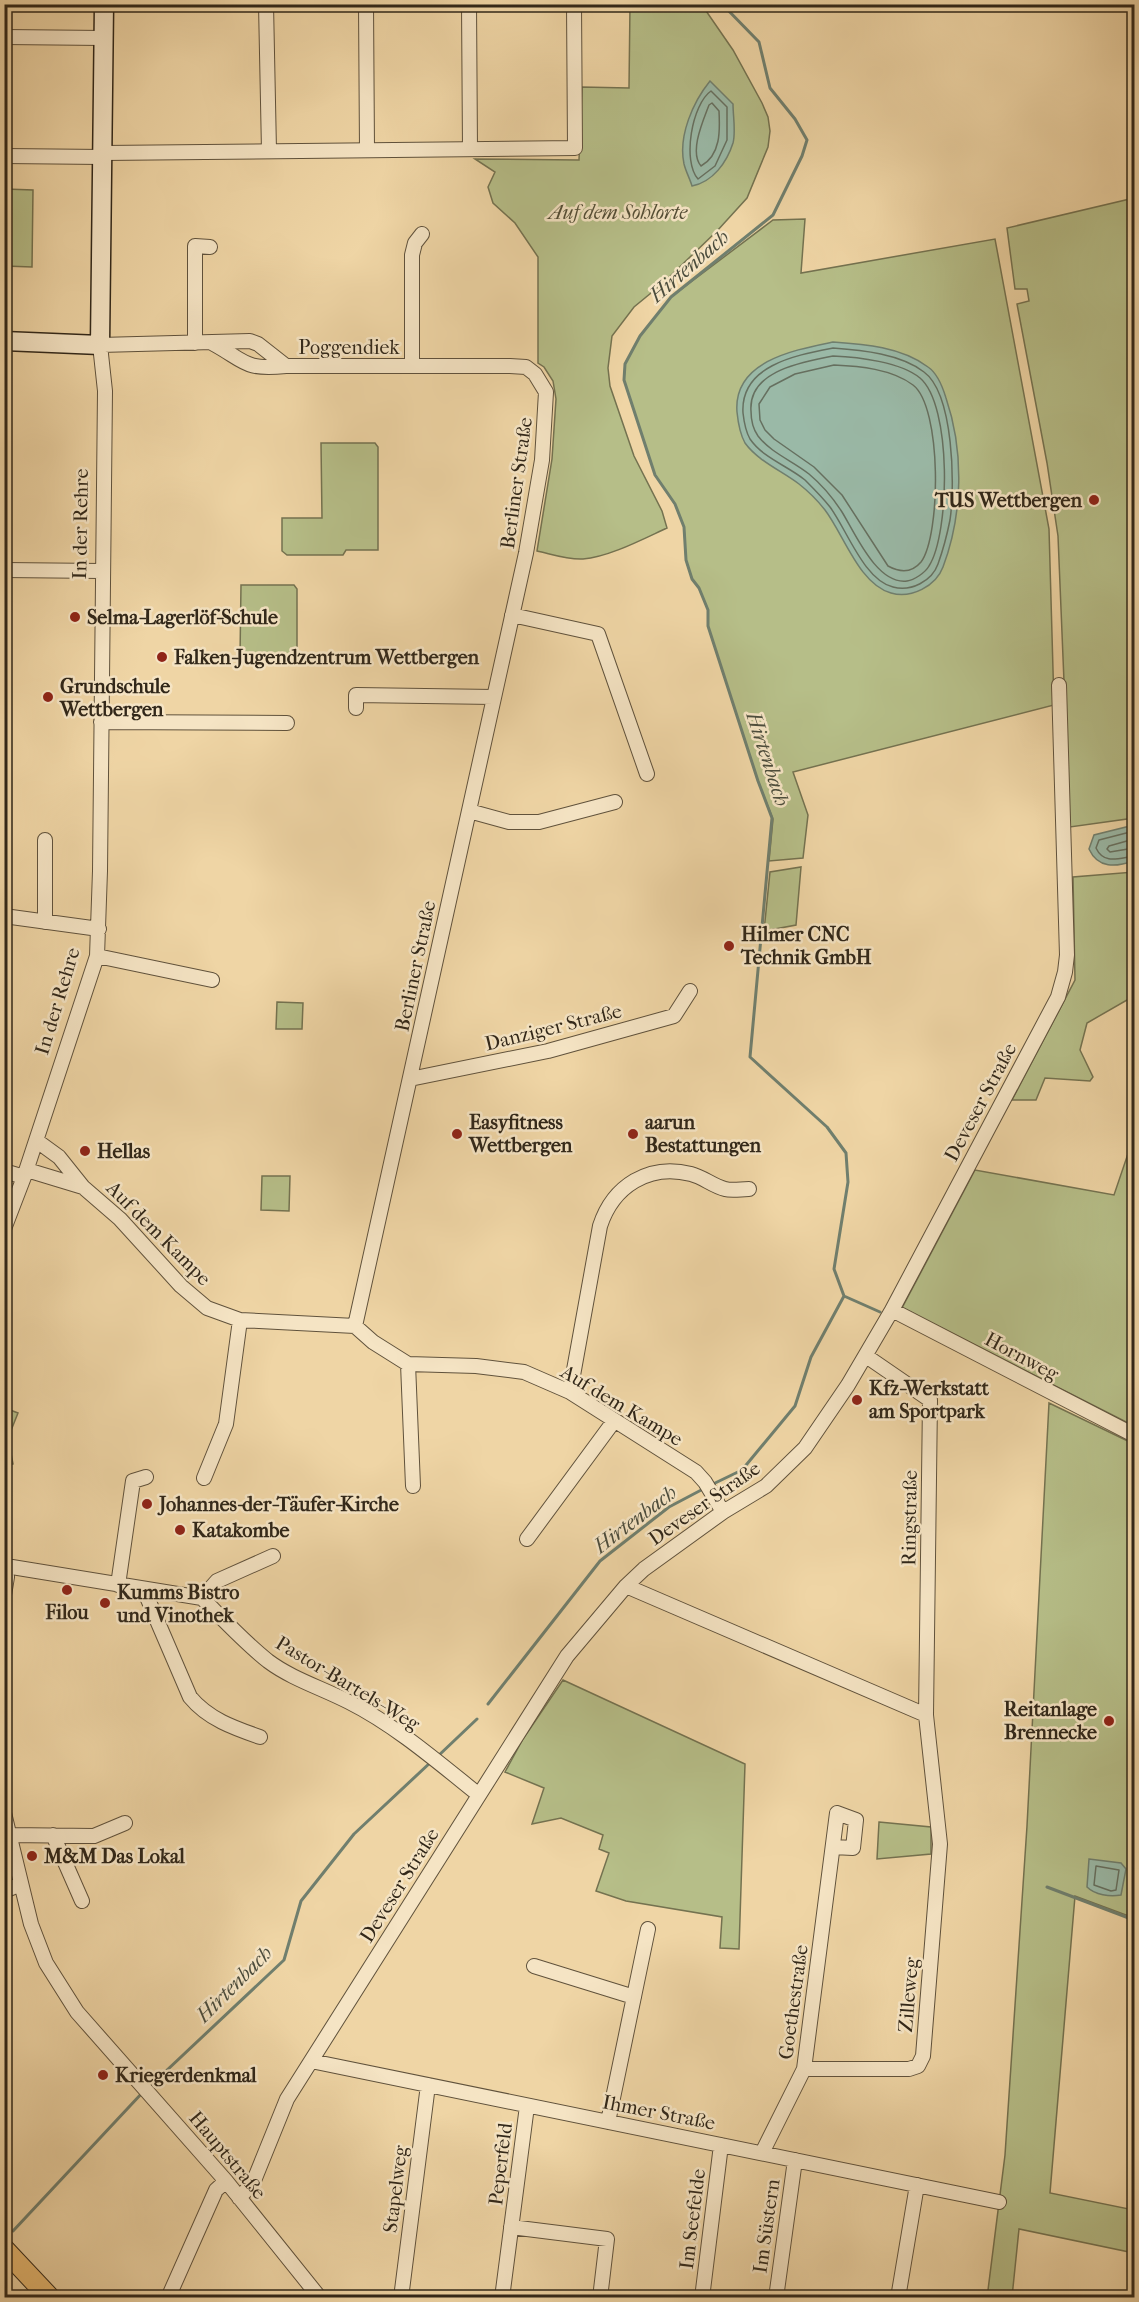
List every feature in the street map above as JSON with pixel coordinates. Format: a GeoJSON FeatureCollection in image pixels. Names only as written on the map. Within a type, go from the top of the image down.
{"type":"FeatureCollection","features":[{"type":"Feature","properties":{"kind":"main road"},"geometry":{"type":"LineString","coordinates":[[4,2249],[50,2298]]}},
{"type":"Feature","properties":{"kind":"street","name":"In der Rehre"},"geometry":{"type":"LineString","coordinates":[[4,1229],[26,1174],[97,956],[105,391],[100,345],[104,4]]}},
{"type":"Feature","properties":{"kind":"street"},"geometry":{"type":"LineString","coordinates":[[266,4],[268,151]]}},
{"type":"Feature","properties":{"kind":"street"},"geometry":{"type":"LineString","coordinates":[[366,4],[367,150]]}},
{"type":"Feature","properties":{"kind":"street"},"geometry":{"type":"LineString","coordinates":[[469,4],[470,149]]}},
{"type":"Feature","properties":{"kind":"street"},"geometry":{"type":"LineString","coordinates":[[4,156],[575,148],[574,4]]}},
{"type":"Feature","properties":{"kind":"street"},"geometry":{"type":"LineString","coordinates":[[4,38],[104,38]]}},
{"type":"Feature","properties":{"kind":"street","name":"Poggendiek"},"geometry":{"type":"LineString","coordinates":[[412,366],[412,255],[415,243],[422,234]]}},
{"type":"Feature","properties":{"kind":"street"},"geometry":{"type":"LineString","coordinates":[[195,343],[195,246],[210,247]]}},
{"type":"Feature","properties":{"kind":"street"},"geometry":{"type":"LineString","coordinates":[[4,341],[100,345]]}},
{"type":"Feature","properties":{"kind":"street","name":"Poggendiek"},"geometry":{"type":"LineString","coordinates":[[100,345],[250,341],[258,344],[286,366]]}},
{"type":"Feature","properties":{"kind":"street","name":"Poggendiek"},"geometry":{"type":"LineString","coordinates":[[212,343],[250,366],[264,368],[286,366],[510,366],[526,368],[535,374],[546,392]]}},
{"type":"Feature","properties":{"kind":"street","name":"Berliner Straße"},"geometry":{"type":"LineString","coordinates":[[356,1326],[538,488],[545,432],[546,392]]}},
{"type":"Feature","properties":{"kind":"street"},"geometry":{"type":"LineString","coordinates":[[4,570],[102,571]]}},
{"type":"Feature","properties":{"kind":"street"},"geometry":{"type":"LineString","coordinates":[[512,615],[598,634],[647,774]]}},
{"type":"Feature","properties":{"kind":"street","name":"Deveser Straße"},"geometry":{"type":"LineString","coordinates":[[239,2198],[253,2183],[287,2099],[563,1662],[626,1586],[644,1569],[723,1512],[766,1486],[805,1448],[866,1356],[892,1310],[1058,997],[1065,972],[1067,955],[1059,685]]}},
{"type":"Feature","properties":{"kind":"street"},"geometry":{"type":"LineString","coordinates":[[356,708],[356,695],[494,697]]}},
{"type":"Feature","properties":{"kind":"street"},"geometry":{"type":"LineString","coordinates":[[101,722],[287,723]]}},
{"type":"Feature","properties":{"kind":"street"},"geometry":{"type":"LineString","coordinates":[[469,811],[509,822],[539,822],[615,802]]}},
{"type":"Feature","properties":{"kind":"street"},"geometry":{"type":"LineString","coordinates":[[45,840],[45,922]]}},
{"type":"Feature","properties":{"kind":"street"},"geometry":{"type":"LineString","coordinates":[[4,916],[99,929]]}},
{"type":"Feature","properties":{"kind":"street"},"geometry":{"type":"LineString","coordinates":[[97,956],[212,980]]}},
{"type":"Feature","properties":{"kind":"street","name":"Danziger Straße"},"geometry":{"type":"LineString","coordinates":[[410,1079],[548,1051],[674,1016],[690,990]]}},
{"type":"Feature","properties":{"kind":"street","name":"Auf dem Kampe"},"geometry":{"type":"LineString","coordinates":[[37,1141],[59,1157],[83,1187],[120,1219],[207,1308],[240,1320],[356,1326]]}},
{"type":"Feature","properties":{"kind":"street"},"geometry":{"type":"LineString","coordinates":[[4,1170],[26,1174]]}},
{"type":"Feature","properties":{"kind":"street"},"geometry":{"type":"LineString","coordinates":[[570,1392],[600,1226],[605,1209],[618,1194],[630,1183],[646,1175],[679,1171],[725,1189],[749,1189]]}},
{"type":"Feature","properties":{"kind":"street","name":"Auf dem Kampe"},"geometry":{"type":"LineString","coordinates":[[26,1174],[83,1187]]}},
{"type":"Feature","properties":{"kind":"street","name":"Hornweg"},"geometry":{"type":"LineString","coordinates":[[892,1310],[1134,1435]]}},
{"type":"Feature","properties":{"kind":"street"},"geometry":{"type":"LineString","coordinates":[[204,1478],[226,1424],[240,1320]]}},
{"type":"Feature","properties":{"kind":"street"},"geometry":{"type":"LineString","coordinates":[[356,1326],[373,1342],[408,1364],[412,1486]]}},
{"type":"Feature","properties":{"kind":"street","name":"Ringstraße"},"geometry":{"type":"LineString","coordinates":[[866,1356],[930,1400],[926,1715],[937,1811]]}},
{"type":"Feature","properties":{"kind":"street","name":"Auf dem Kampe"},"geometry":{"type":"LineString","coordinates":[[408,1364],[476,1366],[524,1372],[570,1392],[696,1472],[705,1482],[723,1512]]}},
{"type":"Feature","properties":{"kind":"street"},"geometry":{"type":"LineString","coordinates":[[527,1539],[614,1421]]}},
{"type":"Feature","properties":{"kind":"street"},"geometry":{"type":"LineString","coordinates":[[118,1585],[133,1481],[146,1477]]}},
{"type":"Feature","properties":{"kind":"street"},"geometry":{"type":"LineString","coordinates":[[4,1595],[6,1568],[12,1567],[202,1598],[218,1581],[273,1556]]}},
{"type":"Feature","properties":{"kind":"street"},"geometry":{"type":"LineString","coordinates":[[626,1586],[926,1715]]}},
{"type":"Feature","properties":{"kind":"street"},"geometry":{"type":"LineString","coordinates":[[144,1590],[190,1697],[198,1706],[228,1726],[260,1737]]}},
{"type":"Feature","properties":{"kind":"street","name":"Pastor-Bartels-Weg"},"geometry":{"type":"LineString","coordinates":[[202,1598],[268,1661],[299,1679],[350,1702],[438,1762],[479,1795]]}},
{"type":"Feature","properties":{"kind":"street","name":"Zilleweg"},"geometry":{"type":"LineString","coordinates":[[804,2069],[909,2069],[918,2066],[922,2061],[940,1844],[937,1811]]}},
{"type":"Feature","properties":{"kind":"street","name":"Hauptstraße"},"geometry":{"type":"LineString","coordinates":[[4,1814],[31,1924],[46,1963],[77,2012],[226,2181],[320,2298]]}},
{"type":"Feature","properties":{"kind":"street"},"geometry":{"type":"LineString","coordinates":[[9,1835],[94,1836],[125,1823]]}},
{"type":"Feature","properties":{"kind":"street"},"geometry":{"type":"LineString","coordinates":[[53,1835],[82,1901]]}},
{"type":"Feature","properties":{"kind":"street","name":"Goethestraße"},"geometry":{"type":"LineString","coordinates":[[762,2153],[804,2069],[833,1847]]}},
{"type":"Feature","properties":{"kind":"street"},"geometry":{"type":"LineString","coordinates":[[4,1891],[21,1884]]}},
{"type":"Feature","properties":{"kind":"street"},"geometry":{"type":"LineString","coordinates":[[608,2122],[648,1929]]}},
{"type":"Feature","properties":{"kind":"street"},"geometry":{"type":"LineString","coordinates":[[534,1966],[634,1997]]}},
{"type":"Feature","properties":{"kind":"street","name":"Ihmer Straße"},"geometry":{"type":"LineString","coordinates":[[310,2061],[999,2202]]}},
{"type":"Feature","properties":{"kind":"street","name":"Stapelweg"},"geometry":{"type":"LineString","coordinates":[[401,2298],[428,2085]]}},
{"type":"Feature","properties":{"kind":"street","name":"Peperfeld"},"geometry":{"type":"LineString","coordinates":[[502,2298],[527,2106]]}},
{"type":"Feature","properties":{"kind":"street","name":"Im Seefelde"},"geometry":{"type":"LineString","coordinates":[[702,2298],[721,2145]]}},
{"type":"Feature","properties":{"kind":"street","name":"Im Süstern"},"geometry":{"type":"LineString","coordinates":[[776,2298],[795,2160]]}},
{"type":"Feature","properties":{"kind":"street"},"geometry":{"type":"LineString","coordinates":[[168,2298],[216,2190],[226,2181]]}},
{"type":"Feature","properties":{"kind":"street"},"geometry":{"type":"LineString","coordinates":[[898,2298],[917,2185]]}},
{"type":"Feature","properties":{"kind":"street","name":"Peperfeld"},"geometry":{"type":"LineString","coordinates":[[511,2227],[607,2239],[600,2298]]}},
{"type":"Feature","properties":{"kind":"green space","name":"Auf dem Sohlorte"},"geometry":{"type":"Polygon","coordinates":[[[630,5],[702,5],[733,50],[762,103],[768,117],[770,131],[768,147],[747,198],[717,231],[662,284],[634,307],[612,336],[608,368],[610,386],[634,456],[662,511],[667,528],[604,555],[571,559],[537,551],[552,459],[556,399],[553,381],[544,367],[538,363],[538,257],[515,223],[493,203],[488,187],[495,172],[475,159],[579,160],[582,87],[629,88],[630,5]]]}},
{"type":"Feature","properties":{"kind":"green space"},"geometry":{"type":"Polygon","coordinates":[[[5,189],[33,190],[32,267],[5,266],[5,189]]]}},
{"type":"Feature","properties":{"kind":"green space","name":"TUS Wettbergen"},"geometry":{"type":"Polygon","coordinates":[[[1134,198],[1134,818],[1070,827],[1058,536],[1047,463],[1017,304],[1029,301],[1027,289],[1015,289],[1007,228],[1134,198]]]}},
{"type":"Feature","properties":{"kind":"green space"},"geometry":{"type":"Polygon","coordinates":[[[805,219],[801,273],[995,239],[1049,529],[1054,705],[793,772],[808,815],[803,858],[769,861],[773,819],[758,781],[708,626],[708,610],[699,588],[692,579],[686,560],[684,527],[675,504],[655,475],[624,380],[625,364],[640,336],[671,297],[773,220],[805,219]]]}},
{"type":"Feature","properties":{"kind":"green space"},"geometry":{"type":"Polygon","coordinates":[[[321,443],[375,443],[378,447],[378,550],[346,550],[343,555],[287,555],[282,551],[282,518],[322,518],[321,443]]]}},
{"type":"Feature","properties":{"kind":"green space"},"geometry":{"type":"Polygon","coordinates":[[[241,585],[294,585],[297,589],[297,658],[240,657],[241,585]]]}},
{"type":"Feature","properties":{"kind":"green space"},"geometry":{"type":"Polygon","coordinates":[[[801,867],[796,925],[764,931],[770,872],[801,867]]]}},
{"type":"Feature","properties":{"kind":"green space"},"geometry":{"type":"Polygon","coordinates":[[[1134,872],[1134,996],[1087,1023],[1080,1050],[1093,1077],[1090,1081],[1045,1078],[1036,1100],[1012,1100],[1075,980],[1073,877],[1134,872]]]}},
{"type":"Feature","properties":{"kind":"green space"},"geometry":{"type":"Polygon","coordinates":[[[277,1002],[303,1003],[302,1029],[276,1029],[277,1002]]]}},
{"type":"Feature","properties":{"kind":"green space"},"geometry":{"type":"Polygon","coordinates":[[[1134,1136],[1134,1426],[902,1308],[975,1170],[1114,1195],[1134,1136]]]}},
{"type":"Feature","properties":{"kind":"green space"},"geometry":{"type":"Polygon","coordinates":[[[262,1176],[290,1176],[289,1211],[261,1210],[262,1176]]]}},
{"type":"Feature","properties":{"kind":"green space"},"geometry":{"type":"Polygon","coordinates":[[[1049,1403],[1134,1444],[1134,1918],[1075,1896],[1050,2193],[1134,2210],[1134,2253],[1019,2229],[1012,2297],[987,2298],[1005,2155],[1027,1826],[1049,1403]]]}},
{"type":"Feature","properties":{"kind":"green space"},"geometry":{"type":"Polygon","coordinates":[[[5,1408],[18,1413],[8,1438],[13,1464],[5,1466],[5,1408]]]}},
{"type":"Feature","properties":{"kind":"green space"},"geometry":{"type":"Polygon","coordinates":[[[563,1680],[745,1764],[739,1949],[720,1948],[722,1917],[626,1901],[596,1891],[609,1853],[599,1849],[603,1835],[561,1818],[532,1824],[544,1788],[505,1772],[523,1739],[563,1680]]]}},
{"type":"Feature","properties":{"kind":"green space"},"geometry":{"type":"Polygon","coordinates":[[[879,1822],[931,1827],[931,1854],[877,1859],[879,1822]]]}},
{"type":"Feature","properties":{"kind":"water"},"geometry":{"type":"Polygon","coordinates":[[[710,81],[733,104],[734,139],[727,157],[713,176],[692,186],[684,164],[683,142],[688,120],[710,81]]]}},
{"type":"Feature","properties":{"kind":"water"},"geometry":{"type":"Polygon","coordinates":[[[833,342],[895,351],[918,360],[934,373],[945,394],[952,418],[958,461],[959,482],[954,526],[950,547],[940,574],[929,585],[914,592],[891,593],[870,580],[853,558],[832,520],[819,503],[799,484],[750,449],[742,436],[737,412],[738,395],[745,381],[755,370],[784,354],[833,342]]]}},
{"type":"Feature","properties":{"kind":"water"},"geometry":{"type":"Polygon","coordinates":[[[1134,825],[1134,861],[1108,865],[1093,856],[1089,849],[1094,835],[1134,825]]]}},
{"type":"Feature","properties":{"kind":"water"},"geometry":{"type":"Polygon","coordinates":[[[1089,1859],[1121,1863],[1126,1869],[1121,1895],[1103,1895],[1087,1887],[1089,1859]]]}},
{"type":"Feature","properties":{"kind":"waterway","name":"Hirtenbach"},"geometry":{"type":"LineString","coordinates":[[711,1485],[742,1470],[795,1406],[811,1357],[844,1296],[834,1269],[848,1182],[846,1153],[827,1127],[750,1057],[772,818],[708,626],[708,610],[699,588],[692,579],[686,560],[684,527],[675,504],[655,475],[624,380],[625,364],[640,336],[671,297],[773,215],[802,156],[807,140],[795,119],[770,88],[759,42],[722,4]]}},
{"type":"Feature","properties":{"kind":"waterway"},"geometry":{"type":"LineString","coordinates":[[844,1296],[880,1312]]}},
{"type":"Feature","properties":{"kind":"waterway","name":"Hirtenbach"},"geometry":{"type":"LineString","coordinates":[[488,1704],[600,1561],[669,1507],[705,1488]]}},
{"type":"Feature","properties":{"kind":"waterway","name":"Hirtenbach"},"geometry":{"type":"LineString","coordinates":[[437,1757],[477,1719]]}},
{"type":"Feature","properties":{"kind":"waterway","name":"Hirtenbach"},"geometry":{"type":"LineString","coordinates":[[148,2088],[284,1960],[301,1901],[354,1834],[432,1761]]}},
{"type":"Feature","properties":{"kind":"waterway"},"geometry":{"type":"LineString","coordinates":[[1047,1887],[1134,1920]]}},
{"type":"Feature","properties":{"kind":"waterway","name":"Hirtenbach"},"geometry":{"type":"LineString","coordinates":[[13,2231],[143,2092]]}},
{"type":"Feature","properties":{"kind":"place","name":"TUS Wettbergen"},"geometry":{"type":"Point","coordinates":[1094,500]}},
{"type":"Feature","properties":{"kind":"place","name":"Selma-Lagerlöf-Schule"},"geometry":{"type":"Point","coordinates":[75,617]}},
{"type":"Feature","properties":{"kind":"place","name":"Falken-Jugendzentrum Wettbergen"},"geometry":{"type":"Point","coordinates":[162,657]}},
{"type":"Feature","properties":{"kind":"place","name":"Grundschule Wettbergen"},"geometry":{"type":"Point","coordinates":[48,697]}},
{"type":"Feature","properties":{"kind":"place","name":"Hilmer CNC Technik GmbH"},"geometry":{"type":"Point","coordinates":[729,946]}},
{"type":"Feature","properties":{"kind":"place","name":"Easyfitness Wettbergen"},"geometry":{"type":"Point","coordinates":[457,1134]}},
{"type":"Feature","properties":{"kind":"place","name":"aarun Bestattungen"},"geometry":{"type":"Point","coordinates":[633,1134]}},
{"type":"Feature","properties":{"kind":"place","name":"Hellas"},"geometry":{"type":"Point","coordinates":[85,1151]}},
{"type":"Feature","properties":{"kind":"place","name":"Kfz-Werkstatt am Sportpark"},"geometry":{"type":"Point","coordinates":[857,1400]}},
{"type":"Feature","properties":{"kind":"place","name":"Johannes-der-Täufer-Kirche"},"geometry":{"type":"Point","coordinates":[147,1504]}},
{"type":"Feature","properties":{"kind":"place","name":"Katakombe"},"geometry":{"type":"Point","coordinates":[180,1530]}},
{"type":"Feature","properties":{"kind":"place","name":"Filou"},"geometry":{"type":"Point","coordinates":[67,1590]}},
{"type":"Feature","properties":{"kind":"place","name":"Kumms Bistro und Vinothek"},"geometry":{"type":"Point","coordinates":[105,1603]}},
{"type":"Feature","properties":{"kind":"place","name":"Reitanlage Brennecke"},"geometry":{"type":"Point","coordinates":[1109,1721]}},
{"type":"Feature","properties":{"kind":"place","name":"M&M Das Lokal"},"geometry":{"type":"Point","coordinates":[32,1856]}},
{"type":"Feature","properties":{"kind":"place","name":"Kriegerdenkmal"},"geometry":{"type":"Point","coordinates":[103,2075]}}]}
